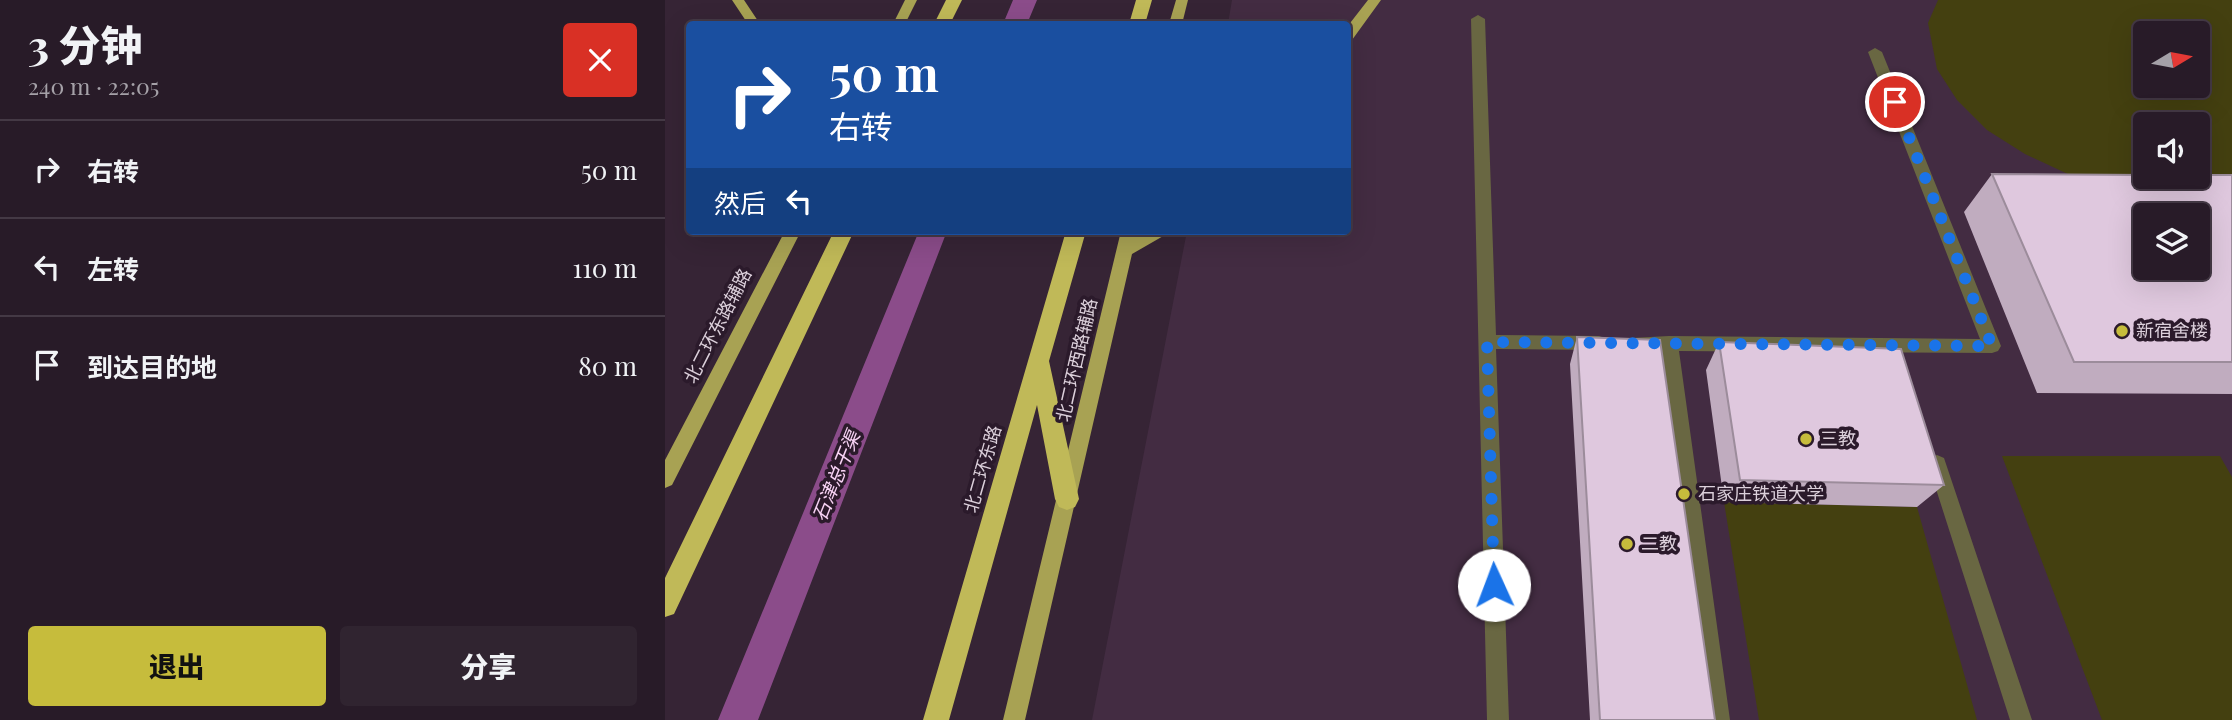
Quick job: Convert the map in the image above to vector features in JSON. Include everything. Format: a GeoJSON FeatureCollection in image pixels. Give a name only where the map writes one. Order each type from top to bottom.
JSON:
{"type":"FeatureCollection","features":[{"type":"Feature","properties":{"kind":"highway"},"geometry":{"type":"LineString","coordinates":[[944,21],[954,0]]}},
{"type":"Feature","properties":{"kind":"highway"},"geometry":{"type":"LineString","coordinates":[[1138,21],[1144,0]]}},
{"type":"Feature","properties":{"kind":"highway"},"geometry":{"type":"LineString","coordinates":[[665,605],[842,235]]}},
{"type":"Feature","properties":{"kind":"highway","name":"北二环东路"},"geometry":{"type":"LineString","coordinates":[[936,720],[1075,235]]}},
{"type":"Feature","properties":{"kind":"highway"},"geometry":{"type":"LineString","coordinates":[[1038,358],[1067,499]]}},
{"type":"Feature","properties":{"kind":"main road"},"geometry":{"type":"LineString","coordinates":[[738,0],[752,21]]}},
{"type":"Feature","properties":{"kind":"main road"},"geometry":{"type":"LineString","coordinates":[[900,21],[911,0]]}},
{"type":"Feature","properties":{"kind":"main road"},"geometry":{"type":"LineString","coordinates":[[1177,21],[1182,0]]}},
{"type":"Feature","properties":{"kind":"main road"},"geometry":{"type":"LineString","coordinates":[[1351,32],[1375,0]]}},
{"type":"Feature","properties":{"kind":"main road","name":"北二环东路辅路"},"geometry":{"type":"LineString","coordinates":[[665,479],[791,235]]}},
{"type":"Feature","properties":{"kind":"main road","name":"北二环西路辅路"},"geometry":{"type":"LineString","coordinates":[[1067,499],[1128,235]]}},
{"type":"Feature","properties":{"kind":"main road"},"geometry":{"type":"LineString","coordinates":[[1124,251],[1152,235]]}},
{"type":"Feature","properties":{"kind":"main road"},"geometry":{"type":"LineString","coordinates":[[1014,720],[1067,499]]}},
{"type":"Feature","properties":{"kind":"street"},"geometry":{"type":"LineString","coordinates":[[1478,19],[1498,720]]}},
{"type":"Feature","properties":{"kind":"street"},"geometry":{"type":"LineString","coordinates":[[1487,342],[1992,346],[1875,52]]}},
{"type":"Feature","properties":{"kind":"street"},"geometry":{"type":"LineString","coordinates":[[1669,343],[1719,720]]}},
{"type":"Feature","properties":{"kind":"street"},"geometry":{"type":"LineString","coordinates":[[1897,345],[1906,370]]}},
{"type":"Feature","properties":{"kind":"street"},"geometry":{"type":"LineString","coordinates":[[1931,448],[2021,720]]}},
{"type":"Feature","properties":{"kind":"shaded area","name":"石家庄铁道大学"},"geometry":{"type":"Polygon","coordinates":[[[1232,0],[2232,0],[2232,720],[1092,720],[1186,235],[1351,235],[1351,21],[1228,21],[1232,0]]]}},
{"type":"Feature","properties":{"kind":"shaded area"},"geometry":{"type":"Polygon","coordinates":[[[1938,0],[2232,0],[2232,187],[2210,185],[2210,112],[2133,112],[2133,180],[2070,175],[2025,154],[1987,130],[1957,100],[1937,69],[1928,23],[1938,0]]]}},
{"type":"Feature","properties":{"kind":"shaded area"},"geometry":{"type":"Polygon","coordinates":[[[2002,456],[2220,456],[2232,477],[2232,720],[2102,720],[2002,456]]]}},
{"type":"Feature","properties":{"kind":"shaded area"},"geometry":{"type":"Polygon","coordinates":[[[1724,502],[1917,507],[1977,720],[1759,720],[1724,502]]]}},
{"type":"Feature","properties":{"kind":"building"},"geometry":{"type":"Polygon","coordinates":[[[1992,174],[2133,175],[2133,189],[2210,189],[2210,175],[2232,175],[2232,362],[2074,362],[1992,174]]]}},
{"type":"Feature","properties":{"kind":"building","name":"二教"},"geometry":{"type":"Polygon","coordinates":[[[1577,337],[1660,340],[1715,720],[1600,720],[1577,337]]]}},
{"type":"Feature","properties":{"kind":"building","name":"三教"},"geometry":{"type":"Polygon","coordinates":[[[1719,342],[1901,349],[1944,485],[1740,480],[1719,342]]]}},
{"type":"Feature","properties":{"kind":"waterway","name":"石津总干渠"},"geometry":{"type":"LineString","coordinates":[[1016,21],[1025,0]]}},
{"type":"Feature","properties":{"kind":"waterway","name":"石津总干渠"},"geometry":{"type":"LineString","coordinates":[[738,720],[931,235]]}},
{"type":"Feature","properties":{"kind":"place","name":"新宿舍楼"},"geometry":{"type":"Point","coordinates":[2122,331]}},
{"type":"Feature","properties":{"kind":"place","name":"三教"},"geometry":{"type":"Point","coordinates":[1806,439]}},
{"type":"Feature","properties":{"kind":"place","name":"石家庄铁道大学"},"geometry":{"type":"Point","coordinates":[1684,494]}},
{"type":"Feature","properties":{"kind":"place","name":"二教"},"geometry":{"type":"Point","coordinates":[1627,544]}},
{"type":"Feature","properties":{"kind":"route"},"geometry":{"type":"LineString","coordinates":[[1494,585],[1487,342],[1992,346],[1895,102]]}}]}
